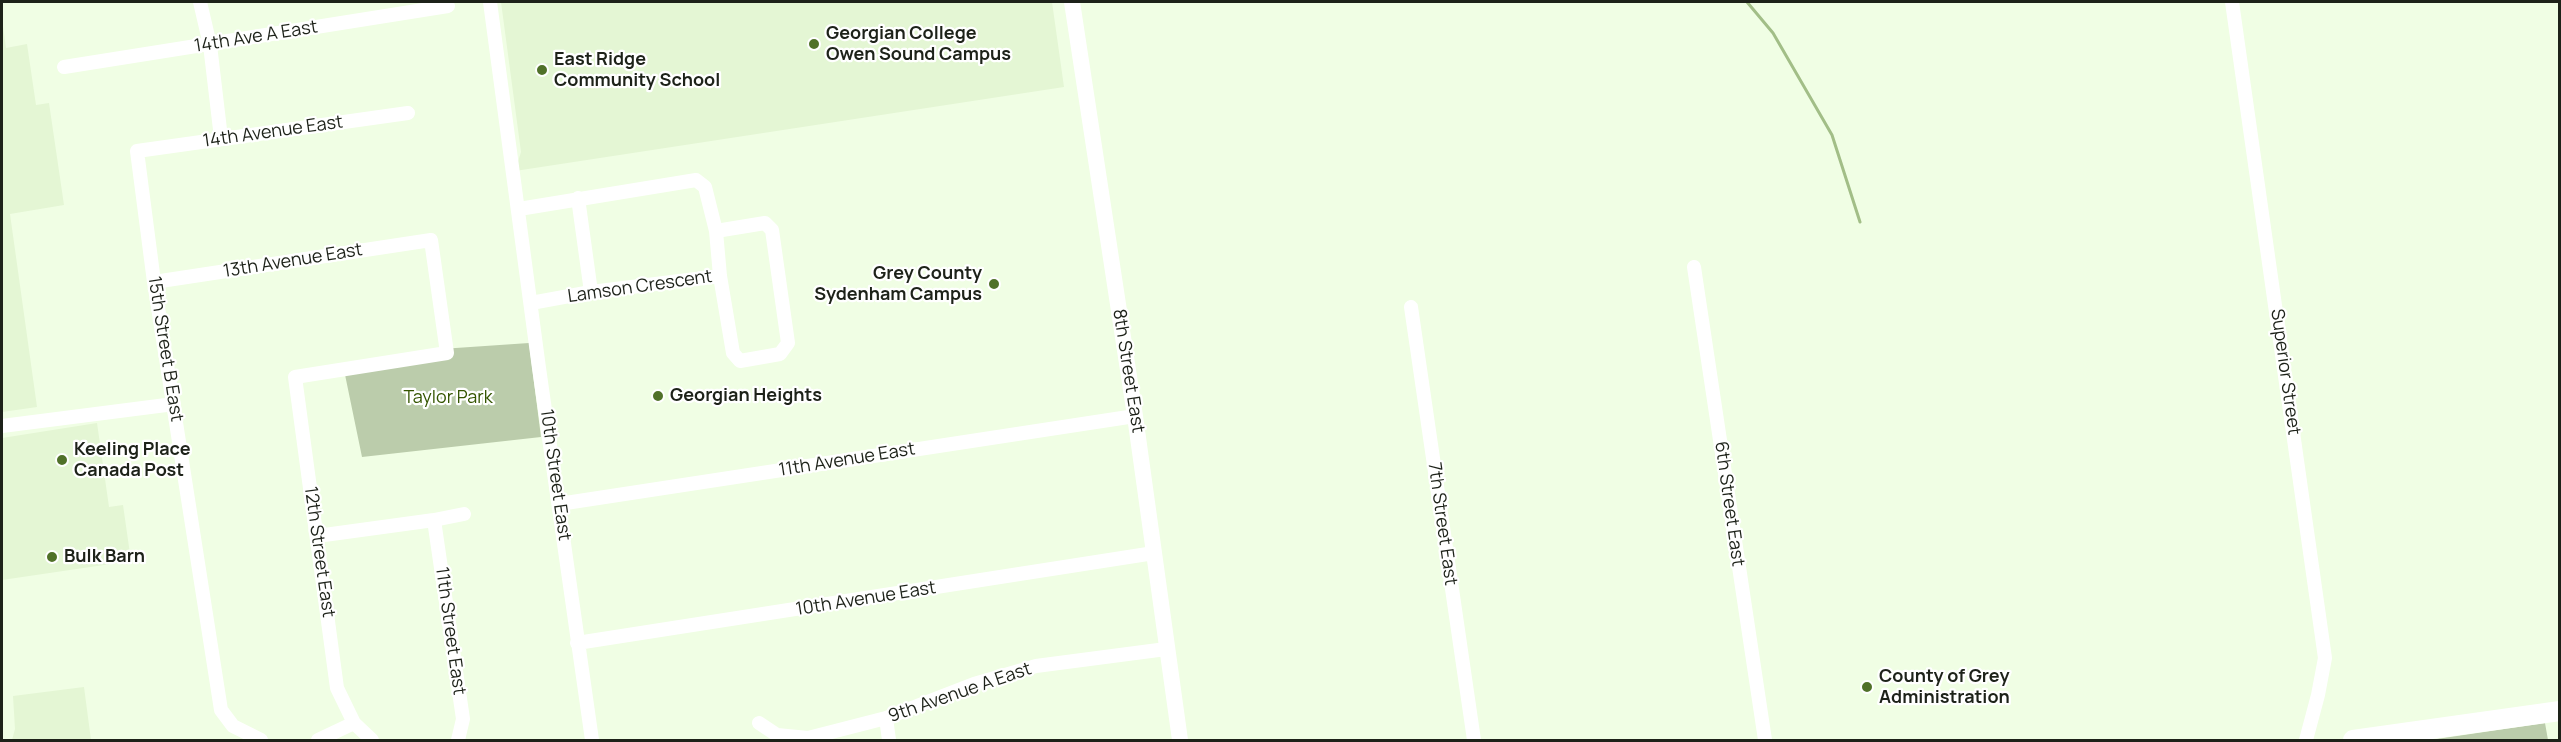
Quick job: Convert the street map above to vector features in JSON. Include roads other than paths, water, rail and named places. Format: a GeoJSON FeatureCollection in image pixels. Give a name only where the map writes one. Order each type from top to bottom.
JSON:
{"type":"FeatureCollection","features":[{"type":"Feature","properties":{"kind":"highway"},"geometry":{"type":"LineString","coordinates":[[2353,741],[2559,711]]}},
{"type":"Feature","properties":{"kind":"main road","name":"8th Street East"},"geometry":{"type":"LineString","coordinates":[[1072,2],[1135,416],[1180,741]]}},
{"type":"Feature","properties":{"kind":"street"},"geometry":{"type":"LineString","coordinates":[[200,2],[210,45],[221,138]]}},
{"type":"Feature","properties":{"kind":"street","name":"10th Street East"},"geometry":{"type":"LineString","coordinates":[[490,2],[592,741]]}},
{"type":"Feature","properties":{"kind":"street","name":"Superior Street"},"geometry":{"type":"LineString","coordinates":[[2232,2],[2325,658],[2306,741]]}},
{"type":"Feature","properties":{"kind":"street","name":"14th Ave A East"},"geometry":{"type":"LineString","coordinates":[[64,67],[210,45],[415,6],[448,6]]}},
{"type":"Feature","properties":{"kind":"street","name":"14th Avenue East"},"geometry":{"type":"LineString","coordinates":[[137,151],[408,113]]}},
{"type":"Feature","properties":{"kind":"street","name":"15th Street B East"},"geometry":{"type":"LineString","coordinates":[[137,151],[154,282],[221,711],[233,726],[261,741]]}},
{"type":"Feature","properties":{"kind":"street","name":"Lamson Crescent"},"geometry":{"type":"LineString","coordinates":[[519,208],[696,180],[705,187],[716,231],[720,276],[591,292],[531,303]]}},
{"type":"Feature","properties":{"kind":"street"},"geometry":{"type":"LineString","coordinates":[[578,198],[591,292]]}},
{"type":"Feature","properties":{"kind":"street"},"geometry":{"type":"LineString","coordinates":[[716,231],[765,223],[772,230],[788,344],[780,354],[740,361],[733,353],[720,276]]}},
{"type":"Feature","properties":{"kind":"street","name":"13th Avenue East"},"geometry":{"type":"LineString","coordinates":[[154,282],[431,240],[447,353],[296,377]]}},
{"type":"Feature","properties":{"kind":"street","name":"6th Street East"},"geometry":{"type":"LineString","coordinates":[[1694,267],[1765,741]]}},
{"type":"Feature","properties":{"kind":"street","name":"7th Street East"},"geometry":{"type":"LineString","coordinates":[[1411,307],[1474,741]]}},
{"type":"Feature","properties":{"kind":"street","name":"12th Street East"},"geometry":{"type":"LineString","coordinates":[[296,377],[337,688],[354,723]]}},
{"type":"Feature","properties":{"kind":"street"},"geometry":{"type":"LineString","coordinates":[[2,426],[174,404]]}},
{"type":"Feature","properties":{"kind":"street","name":"11th Avenue East"},"geometry":{"type":"LineString","coordinates":[[559,504],[1135,416]]}},
{"type":"Feature","properties":{"kind":"street"},"geometry":{"type":"LineString","coordinates":[[317,536],[464,514]]}},
{"type":"Feature","properties":{"kind":"street","name":"11th Street East"},"geometry":{"type":"LineString","coordinates":[[434,520],[463,719],[458,741]]}},
{"type":"Feature","properties":{"kind":"street","name":"10th Avenue East"},"geometry":{"type":"LineString","coordinates":[[578,644],[1154,553]]}},
{"type":"Feature","properties":{"kind":"street","name":"9th Avenue A East"},"geometry":{"type":"LineString","coordinates":[[759,723],[777,735],[808,738],[886,718],[974,684],[1036,666],[1166,648]]}},
{"type":"Feature","properties":{"kind":"street"},"geometry":{"type":"LineString","coordinates":[[886,718],[889,741]]}},
{"type":"Feature","properties":{"kind":"street"},"geometry":{"type":"LineString","coordinates":[[318,741],[354,723],[372,741]]}},
{"type":"Feature","properties":{"kind":"waterway"},"geometry":{"type":"LineString","coordinates":[[1747,2],[1773,33],[1832,135],[1860,222]]}},
{"type":"Feature","properties":{"kind":"place","name":"Georgian College Owen Sound Campus"},"geometry":{"type":"Point","coordinates":[814,44]}},
{"type":"Feature","properties":{"kind":"place","name":"East Ridge Community School"},"geometry":{"type":"Point","coordinates":[542,70]}},
{"type":"Feature","properties":{"kind":"place","name":"Grey County Sydenham Campus"},"geometry":{"type":"Point","coordinates":[994,284]}},
{"type":"Feature","properties":{"kind":"place","name":"Georgian Heights"},"geometry":{"type":"Point","coordinates":[658,396]}},
{"type":"Feature","properties":{"kind":"place","name":"Keeling Place Canada Post"},"geometry":{"type":"Point","coordinates":[62,460]}},
{"type":"Feature","properties":{"kind":"place","name":"Bulk Barn"},"geometry":{"type":"Point","coordinates":[52,557]}},
{"type":"Feature","properties":{"kind":"place","name":"County of Grey Administration"},"geometry":{"type":"Point","coordinates":[1867,687]}},
{"type":"Feature","properties":{"kind":"park label","name":"Taylor Park"},"geometry":{"type":"Point","coordinates":[448,398]}}]}
